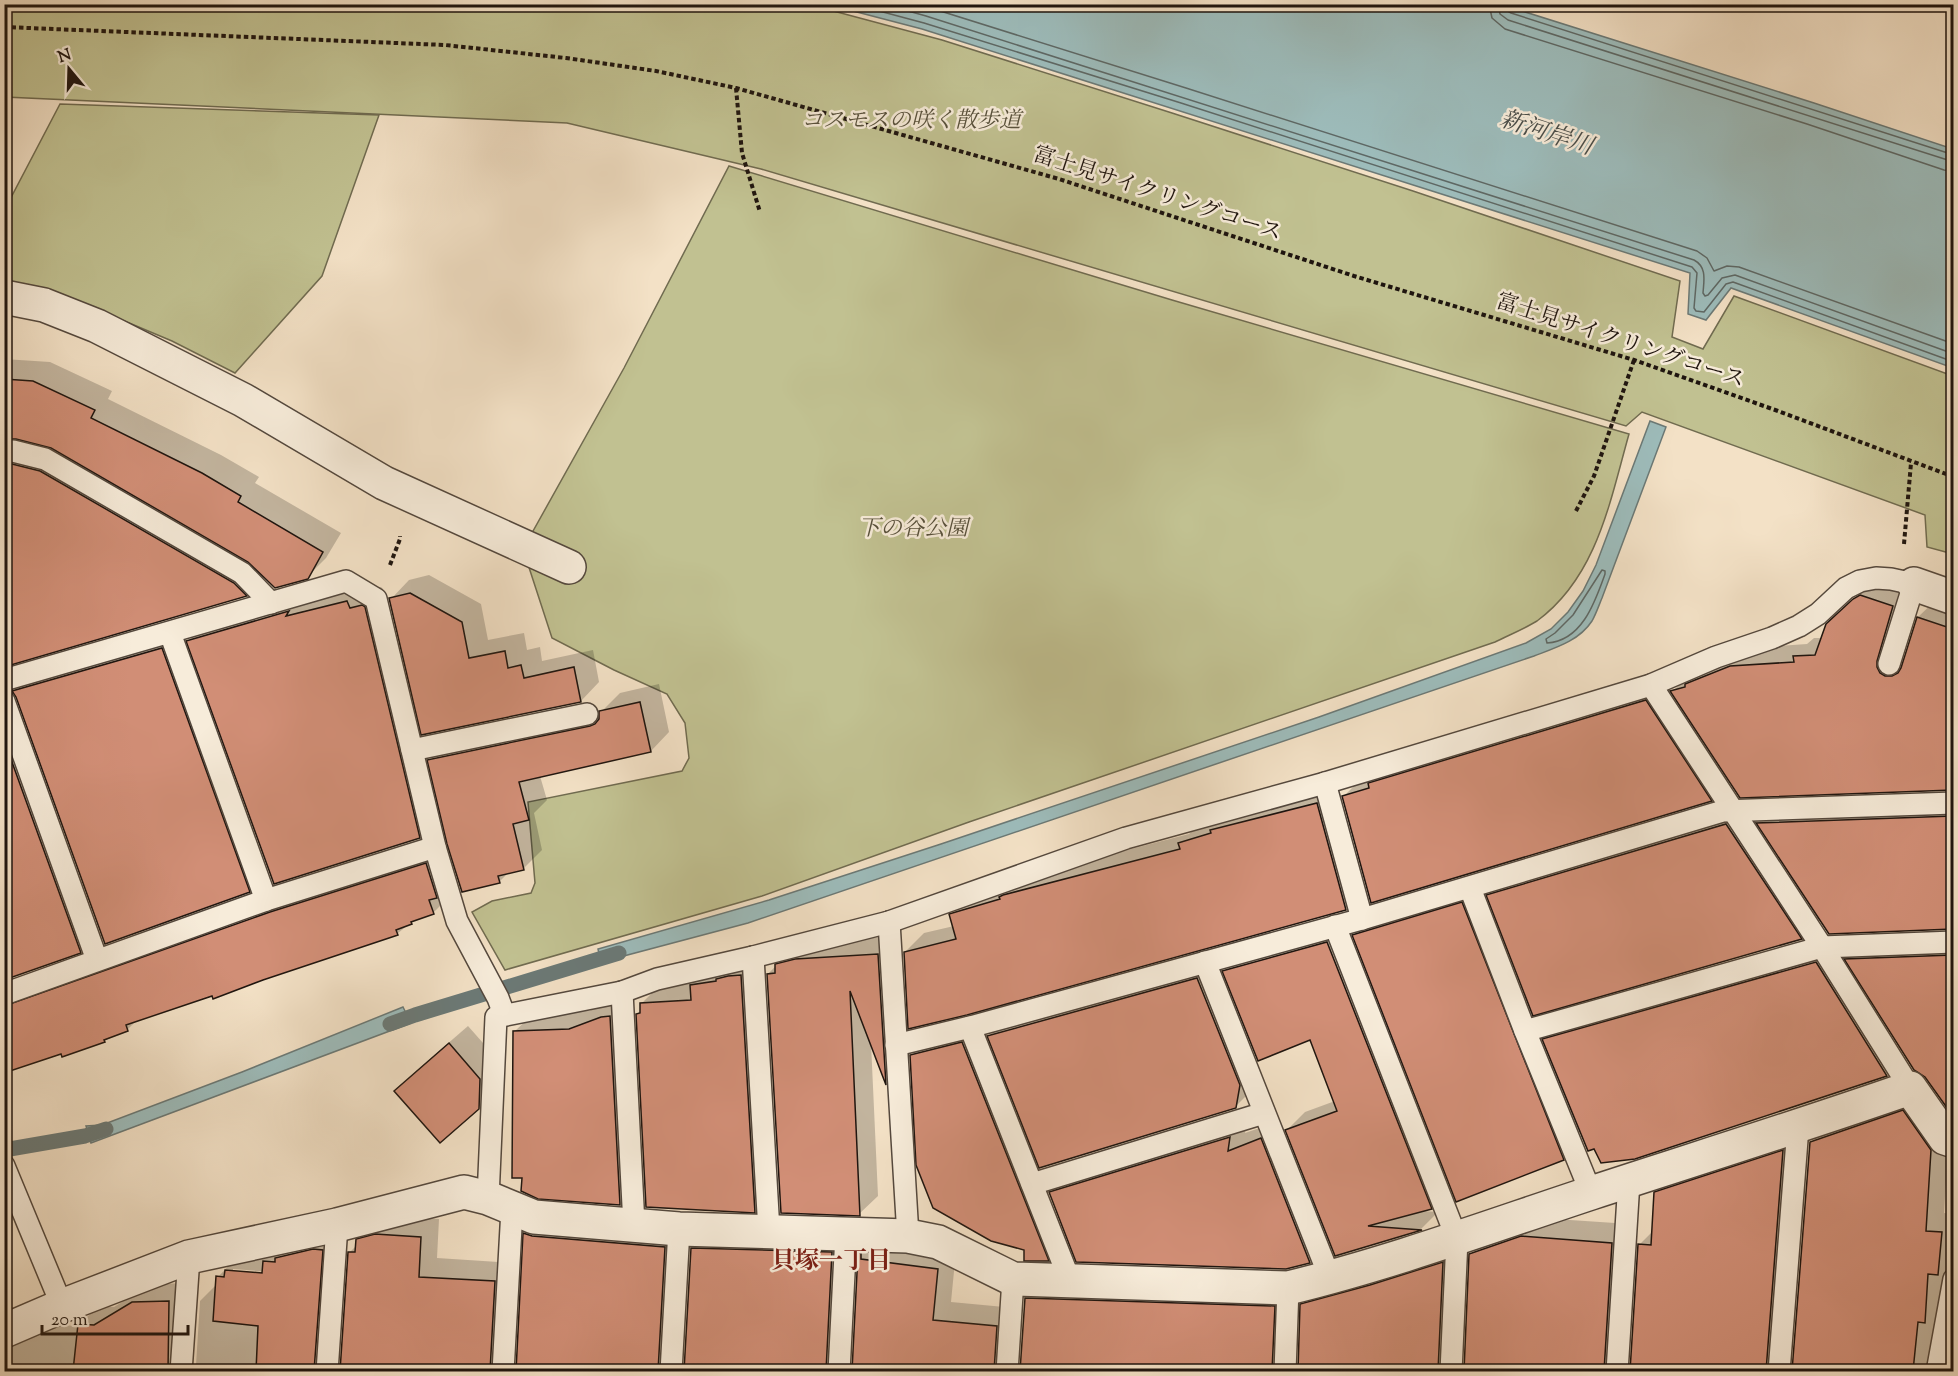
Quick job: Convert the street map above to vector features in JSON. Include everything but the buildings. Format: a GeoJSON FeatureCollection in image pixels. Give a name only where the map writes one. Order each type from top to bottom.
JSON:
{"type":"FeatureCollection","features":[{"type":"Feature","properties":{"kind":"street"},"geometry":{"type":"LineString","coordinates":[[4,297],[44,304],[97,326],[243,400],[384,483],[569,567]]}},
{"type":"Feature","properties":{"kind":"street"},"geometry":{"type":"LineString","coordinates":[[1909,583],[1953,598]]}},
{"type":"Feature","properties":{"kind":"street"},"geometry":{"type":"LineString","coordinates":[[4,1331],[189,1257],[337,1224],[464,1192],[534,1217],[679,1228],[908,1236],[938,1242],[1013,1279],[1288,1288],[1330,1278],[1457,1239],[1910,1089],[1945,1138],[1953,1141]]}},
{"type":"Feature","properties":{"kind":"lane"},"geometry":{"type":"LineString","coordinates":[[4,452],[13,451],[45,459],[242,573],[271,603]]}},
{"type":"Feature","properties":{"kind":"lane"},"geometry":{"type":"LineString","coordinates":[[501,1006],[622,992],[657,979],[889,922],[1126,838],[1325,783],[1651,685],[1716,657],[1772,639],[1799,626],[1818,614],[1846,588],[1860,581],[1876,578],[1909,583],[1888,664]]}},
{"type":"Feature","properties":{"kind":"lane"},"geometry":{"type":"LineString","coordinates":[[4,680],[346,581],[376,599],[435,847],[457,921],[501,1006]]}},
{"type":"Feature","properties":{"kind":"lane"},"geometry":{"type":"LineString","coordinates":[[170,633],[266,900]]}},
{"type":"Feature","properties":{"kind":"lane"},"geometry":{"type":"LineString","coordinates":[[1651,685],[1822,947],[1910,1089]]}},
{"type":"Feature","properties":{"kind":"lane"},"geometry":{"type":"LineString","coordinates":[[4,701],[97,960]]}},
{"type":"Feature","properties":{"kind":"lane"},"geometry":{"type":"LineString","coordinates":[[412,750],[587,714]]}},
{"type":"Feature","properties":{"kind":"lane"},"geometry":{"type":"LineString","coordinates":[[1325,783],[1362,919]]}},
{"type":"Feature","properties":{"kind":"lane"},"geometry":{"type":"LineString","coordinates":[[896,1045],[970,1027],[1362,919],[1723,811],[1953,803]]}},
{"type":"Feature","properties":{"kind":"lane"},"geometry":{"type":"LineString","coordinates":[[4,994],[266,900],[435,847]]}},
{"type":"Feature","properties":{"kind":"lane"},"geometry":{"type":"LineString","coordinates":[[1470,888],[1525,1031],[1592,1193]]}},
{"type":"Feature","properties":{"kind":"lane"},"geometry":{"type":"LineString","coordinates":[[889,922],[908,1236]]}},
{"type":"Feature","properties":{"kind":"lane"},"geometry":{"type":"LineString","coordinates":[[1335,926],[1457,1239],[1451,1371]]}},
{"type":"Feature","properties":{"kind":"lane"},"geometry":{"type":"LineString","coordinates":[[1525,1031],[1822,947],[1953,942]]}},
{"type":"Feature","properties":{"kind":"lane"},"geometry":{"type":"LineString","coordinates":[[753,957],[769,1231]]}},
{"type":"Feature","properties":{"kind":"lane"},"geometry":{"type":"LineString","coordinates":[[1205,962],[1330,1278]]}},
{"type":"Feature","properties":{"kind":"lane"},"geometry":{"type":"LineString","coordinates":[[622,992],[634,1225]]}},
{"type":"Feature","properties":{"kind":"lane"},"geometry":{"type":"LineString","coordinates":[[501,1006],[496,1017],[503,1371]]}},
{"type":"Feature","properties":{"kind":"lane"},"geometry":{"type":"LineString","coordinates":[[970,1027],[1070,1281]]}},
{"type":"Feature","properties":{"kind":"lane"},"geometry":{"type":"LineString","coordinates":[[1032,1184],[1264,1113]]}},
{"type":"Feature","properties":{"kind":"lane"},"geometry":{"type":"LineString","coordinates":[[1779,1371],[1798,1127]]}},
{"type":"Feature","properties":{"kind":"lane"},"geometry":{"type":"LineString","coordinates":[[4,1166],[62,1306]]}},
{"type":"Feature","properties":{"kind":"lane"},"geometry":{"type":"LineString","coordinates":[[1617,1371],[1629,1181]]}},
{"type":"Feature","properties":{"kind":"lane"},"geometry":{"type":"LineString","coordinates":[[327,1371],[337,1224]]}},
{"type":"Feature","properties":{"kind":"lane"},"geometry":{"type":"LineString","coordinates":[[671,1371],[679,1228]]}},
{"type":"Feature","properties":{"kind":"lane"},"geometry":{"type":"LineString","coordinates":[[839,1371],[846,1234]]}},
{"type":"Feature","properties":{"kind":"lane"},"geometry":{"type":"LineString","coordinates":[[181,1371],[189,1257]]}},
{"type":"Feature","properties":{"kind":"lane"},"geometry":{"type":"LineString","coordinates":[[1007,1371],[1013,1279]]}},
{"type":"Feature","properties":{"kind":"lane"},"geometry":{"type":"LineString","coordinates":[[1937,1371],[1953,1279]]}},
{"type":"Feature","properties":{"kind":"lane"},"geometry":{"type":"LineString","coordinates":[[1285,1371],[1288,1288]]}},
{"type":"Feature","properties":{"kind":"path","name":"富士見サイクリングコース"},"geometry":{"type":"LineString","coordinates":[[4,27],[445,45],[566,58],[645,70],[736,88],[1059,179],[1354,276],[1634,360],[1953,477]]}},
{"type":"Feature","properties":{"kind":"path"},"geometry":{"type":"LineString","coordinates":[[736,88],[742,153],[760,212]]}},
{"type":"Feature","properties":{"kind":"path"},"geometry":{"type":"LineString","coordinates":[[1576,511],[1594,476],[1634,360]]}},
{"type":"Feature","properties":{"kind":"path"},"geometry":{"type":"LineString","coordinates":[[1909,583],[1904,537],[1911,463]]}},
{"type":"Feature","properties":{"kind":"path"},"geometry":{"type":"LineString","coordinates":[[376,599],[400,539],[384,483]]}},
{"type":"Feature","properties":{"kind":"green space","name":"コスモスの咲く散歩道"},"geometry":{"type":"Polygon","coordinates":[[[5,4],[811,5],[942,40],[1413,191],[1680,281],[1672,337],[1703,349],[1734,296],[1953,376],[1953,554],[1927,547],[1925,515],[1642,412],[1626,426],[761,169],[567,123],[5,97],[5,4]]]}},
{"type":"Feature","properties":{"kind":"green space"},"geometry":{"type":"Polygon","coordinates":[[[60,104],[379,115],[322,276],[235,373],[172,341],[60,294],[5,284],[4,211],[60,104]]]}},
{"type":"Feature","properties":{"kind":"green space","name":"下の谷公園"},"geometry":{"type":"Polygon","coordinates":[[[729,166],[1172,300],[1629,434],[1598,536],[1574,583],[1557,603],[1537,621],[1495,642],[969,822],[762,896],[505,970],[472,912],[492,901],[531,893],[535,883],[528,802],[682,771],[689,758],[685,723],[667,694],[552,638],[523,549],[624,368],[729,166]]]}},
{"type":"Feature","properties":{"kind":"water","name":"新河岸川"},"geometry":{"type":"Polygon","coordinates":[[[830,5],[1503,5],[1814,103],[1953,149],[1953,368],[1731,288],[1706,320],[1688,314],[1690,273],[922,29],[830,5]]]}},
{"type":"Feature","properties":{"kind":"water"},"geometry":{"type":"Polygon","coordinates":[[[1650,421],[1666,427],[1602,598],[1587,628],[1566,643],[1534,656],[748,923],[601,962],[598,949],[769,900],[941,844],[1319,717],[1526,643],[1551,629],[1568,612],[1583,591],[1596,565],[1650,421]]]}},
{"type":"Feature","properties":{"kind":"water"},"geometry":{"type":"Polygon","coordinates":[[[403,1007],[411,1023],[91,1143],[86,1126],[102,1125],[403,1007]]]}},
{"type":"Feature","properties":{"kind":"waterway"},"geometry":{"type":"LineString","coordinates":[[390,1024],[619,953]]}},
{"type":"Feature","properties":{"kind":"waterway"},"geometry":{"type":"LineString","coordinates":[[4,1150],[85,1136],[106,1129]]}},
{"type":"Feature","properties":{"kind":"district","name":"貝塚一丁目"},"geometry":{"type":"Point","coordinates":[831,1262]}}]}
